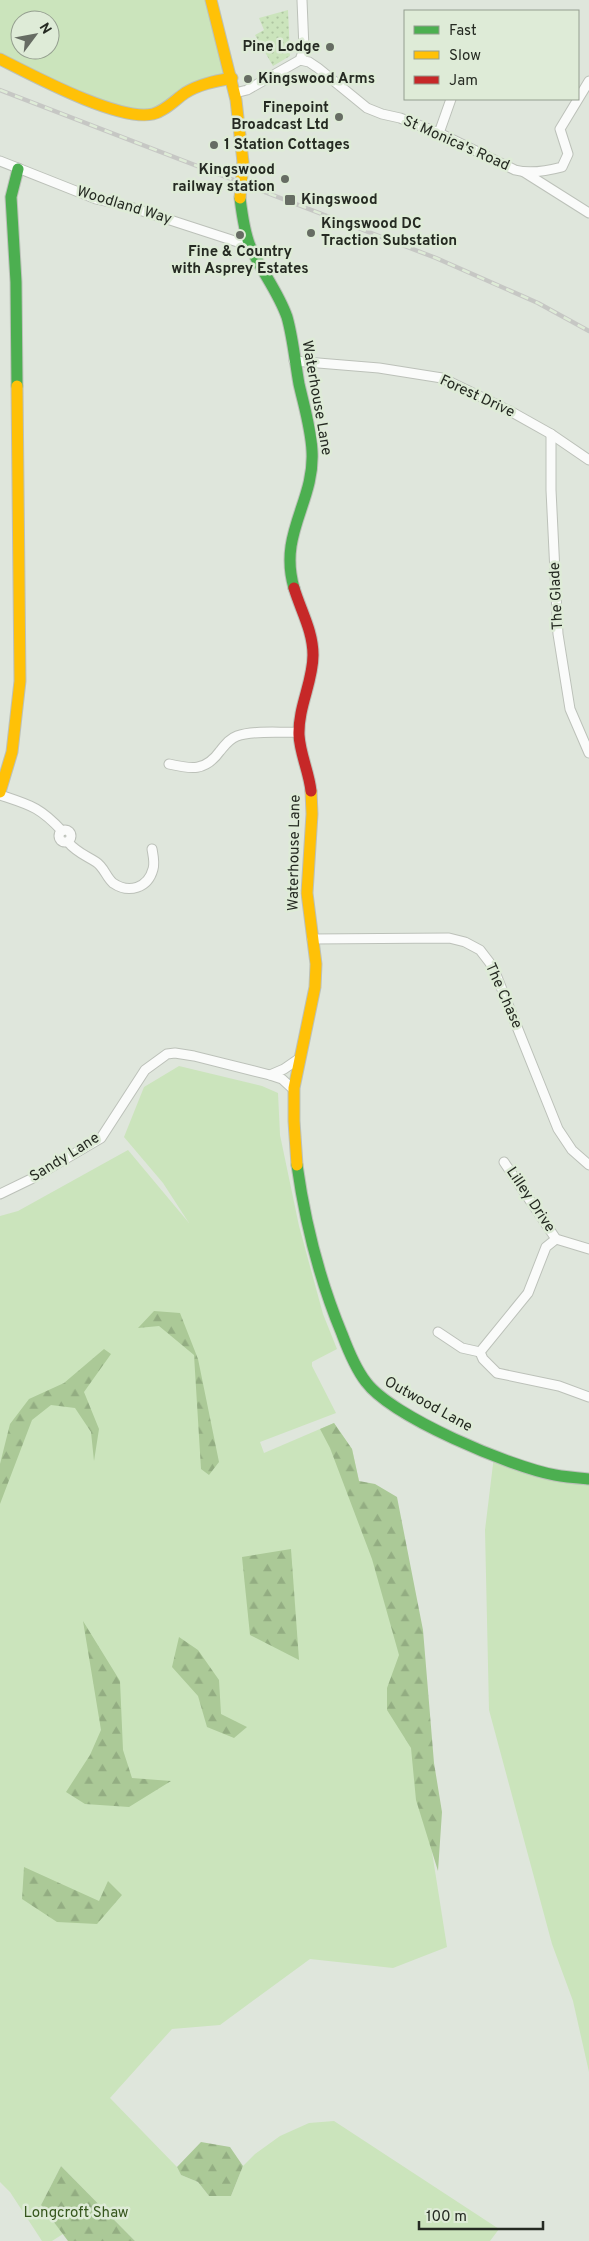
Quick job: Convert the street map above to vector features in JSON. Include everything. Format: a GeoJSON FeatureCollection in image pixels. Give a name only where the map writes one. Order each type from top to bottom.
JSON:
{"type":"FeatureCollection","features":[{"type":"Feature","properties":{"kind":"main road","name":"Waterhouse Lane"},"geometry":{"type":"LineString","coordinates":[[211,0],[232,78],[241,126],[243,162],[240,198],[242,218],[250,246],[277,293],[287,318],[312,451],[313,470],[307,493],[294,526],[289,552],[289,569],[293,588],[313,648],[312,664],[298,732],[313,799],[308,862],[308,908],[316,970],[314,1001],[297,1060],[294,1090],[295,1143],[299,1174],[322,1278]]}},
{"type":"Feature","properties":{"kind":"main road"},"geometry":{"type":"LineString","coordinates":[[0,59],[120,111],[140,115],[158,112],[200,85],[232,78]]}},
{"type":"Feature","properties":{"kind":"main road"},"geometry":{"type":"LineString","coordinates":[[0,792],[12,752],[20,682],[16,282],[11,197],[6,167]]}},
{"type":"Feature","properties":{"kind":"main road","name":"Outwood Lane"},"geometry":{"type":"LineString","coordinates":[[322,1278],[330,1310],[364,1380],[376,1395],[439,1431],[494,1456],[554,1475],[589,1479]]}},
{"type":"Feature","properties":{"kind":"street"},"geometry":{"type":"LineString","coordinates":[[235,93],[248,90],[300,60],[304,49],[302,0]]}},
{"type":"Feature","properties":{"kind":"street","name":"St Monica's Road"},"geometry":{"type":"LineString","coordinates":[[300,60],[309,62],[318,68],[367,108],[439,133],[514,170],[524,172],[562,167],[568,154],[560,129],[578,100]]}},
{"type":"Feature","properties":{"kind":"street","name":"St Monica's Road"},"geometry":{"type":"LineString","coordinates":[[579,98],[589,81]]}},
{"type":"Feature","properties":{"kind":"street"},"geometry":{"type":"LineString","coordinates":[[439,133],[452,100]]}},
{"type":"Feature","properties":{"kind":"street","name":"Woodland Way"},"geometry":{"type":"LineString","coordinates":[[6,167],[96,199],[127,206],[250,246]]}},
{"type":"Feature","properties":{"kind":"street"},"geometry":{"type":"LineString","coordinates":[[524,172],[589,213]]}},
{"type":"Feature","properties":{"kind":"street","name":"Forest Drive"},"geometry":{"type":"LineString","coordinates":[[294,361],[379,368],[442,378],[510,411],[551,434],[589,460]]}},
{"type":"Feature","properties":{"kind":"street","name":"The Glade"},"geometry":{"type":"LineString","coordinates":[[551,434],[551,490],[558,634],[570,709],[589,753]]}},
{"type":"Feature","properties":{"kind":"street"},"geometry":{"type":"LineString","coordinates":[[169,764],[199,768],[214,760],[228,741],[240,735],[298,732]]}},
{"type":"Feature","properties":{"kind":"street"},"geometry":{"type":"LineString","coordinates":[[0,795],[33,805],[46,814],[62,831],[59,835],[60,840],[68,842],[78,852],[100,866],[114,883],[129,888],[142,886],[153,868],[152,850]]}},
{"type":"Feature","properties":{"kind":"street","name":"The Chase"},"geometry":{"type":"LineString","coordinates":[[312,939],[449,938],[465,942],[480,950],[497,977],[558,1129],[572,1150],[589,1165]]}},
{"type":"Feature","properties":{"kind":"street","name":"Sandy Lane"},"geometry":{"type":"LineString","coordinates":[[0,1194],[31,1179],[101,1138],[120,1113],[145,1070],[167,1054],[175,1053],[194,1056],[270,1075],[282,1079],[294,1090]]}},
{"type":"Feature","properties":{"kind":"street"},"geometry":{"type":"LineString","coordinates":[[270,1075],[284,1069],[297,1060]]}},
{"type":"Feature","properties":{"kind":"street","name":"Lilley Drive"},"geometry":{"type":"LineString","coordinates":[[504,1162],[556,1239],[589,1249]]}},
{"type":"Feature","properties":{"kind":"street","name":"Lilley Drive"},"geometry":{"type":"LineString","coordinates":[[480,1352],[528,1293],[546,1247],[556,1239]]}},
{"type":"Feature","properties":{"kind":"street"},"geometry":{"type":"LineString","coordinates":[[438,1332],[462,1348],[480,1352],[483,1359],[497,1373],[559,1386],[589,1397]]}},
{"type":"Feature","properties":{"kind":"green space"},"geometry":{"type":"Polygon","coordinates":[[[0,0],[211,0],[232,78],[140,115],[0,59],[0,0]]]}},
{"type":"Feature","properties":{"kind":"green space"},"geometry":{"type":"Polygon","coordinates":[[[288,10],[290,56],[273,66],[255,35],[264,30],[259,18],[288,10]]]}},
{"type":"Feature","properties":{"kind":"green space"},"geometry":{"type":"Polygon","coordinates":[[[179,1066],[262,1086],[278,1093],[280,1135],[299,1226],[323,1314],[337,1349],[312,1362],[312,1366],[336,1413],[260,1442],[264,1453],[334,1423],[352,1449],[359,1481],[392,1598],[447,1947],[393,1968],[310,1959],[220,2025],[172,2029],[110,2098],[177,2167],[181,2175],[198,2182],[209,2196],[231,2196],[243,2166],[255,2154],[280,2136],[309,2123],[334,2121],[499,2229],[490,2241],[135,2241],[61,2166],[41,2205],[63,2234],[52,2241],[42,2241],[10,2192],[0,2182],[0,1216],[18,1211],[128,1150],[189,1223],[163,1183],[124,1137],[144,1087],[179,1066]]]}},
{"type":"Feature","properties":{"kind":"green space"},"geometry":{"type":"Polygon","coordinates":[[[154,1311],[180,1313],[198,1359],[219,1462],[209,1475],[201,1469],[194,1355],[159,1326],[138,1328],[154,1311]]]}},
{"type":"Feature","properties":{"kind":"green space"},"geometry":{"type":"Polygon","coordinates":[[[104,1349],[111,1354],[84,1392],[99,1429],[94,1461],[91,1432],[75,1408],[51,1405],[32,1420],[0,1504],[0,1464],[10,1424],[29,1399],[64,1383],[104,1349]]]}},
{"type":"Feature","properties":{"kind":"green space"},"geometry":{"type":"Polygon","coordinates":[[[334,1423],[352,1449],[359,1481],[375,1484],[397,1497],[423,1630],[434,1763],[442,1812],[438,1871],[416,1800],[411,1748],[387,1710],[387,1688],[399,1655],[372,1559],[330,1448],[320,1429],[334,1423]]]}},
{"type":"Feature","properties":{"kind":"green space"},"geometry":{"type":"Polygon","coordinates":[[[494,1456],[589,1479],[589,2072],[573,2001],[552,1944],[489,1710],[485,1530],[494,1456]]]}},
{"type":"Feature","properties":{"kind":"green space"},"geometry":{"type":"Polygon","coordinates":[[[291,1549],[299,1660],[250,1635],[242,1557],[291,1549]]]}},
{"type":"Feature","properties":{"kind":"green space"},"geometry":{"type":"Polygon","coordinates":[[[83,1621],[120,1681],[123,1750],[132,1778],[171,1781],[129,1807],[85,1804],[66,1792],[90,1755],[101,1730],[83,1621]]]}},
{"type":"Feature","properties":{"kind":"green space"},"geometry":{"type":"Polygon","coordinates":[[[179,1637],[198,1650],[219,1680],[221,1714],[247,1727],[234,1738],[207,1727],[198,1696],[172,1667],[179,1637]]]}},
{"type":"Feature","properties":{"kind":"green space"},"geometry":{"type":"Polygon","coordinates":[[[24,1867],[99,1901],[108,1881],[122,1895],[97,1924],[57,1922],[22,1899],[24,1867]]]}},
{"type":"Feature","properties":{"kind":"green space"},"geometry":{"type":"Polygon","coordinates":[[[201,2142],[230,2147],[243,2166],[231,2196],[209,2196],[198,2182],[181,2175],[177,2167],[201,2142]]]}},
{"type":"Feature","properties":{"kind":"green space","name":"Longcroft Shaw"},"geometry":{"type":"Polygon","coordinates":[[[61,2166],[135,2241],[68,2241],[41,2205],[61,2166]]]}},
{"type":"Feature","properties":{"kind":"railway"},"geometry":{"type":"LineString","coordinates":[[0,90],[436,258],[538,303],[589,331]]}},
{"type":"Feature","properties":{"kind":"traffic: fast"},"geometry":{"type":"LineString","coordinates":[[17,386],[16,282],[11,197],[18,169]]}},
{"type":"Feature","properties":{"kind":"traffic: fast"},"geometry":{"type":"LineString","coordinates":[[240,198],[250,246],[279,298],[287,317],[310,434],[312,451],[311,469],[290,551],[290,568],[294,588]]}},
{"type":"Feature","properties":{"kind":"traffic: fast"},"geometry":{"type":"LineString","coordinates":[[297,1165],[304,1208],[320,1272],[349,1353],[366,1382],[380,1396],[400,1410],[454,1439],[535,1470],[559,1476],[589,1479]]}},
{"type":"Feature","properties":{"kind":"traffic: slow"},"geometry":{"type":"LineString","coordinates":[[211,0],[236,100],[243,162]]}},
{"type":"Feature","properties":{"kind":"traffic: slow"},"geometry":{"type":"LineString","coordinates":[[0,59],[76,96],[119,111],[138,115],[157,113],[196,87],[232,78]]}},
{"type":"Feature","properties":{"kind":"traffic: slow"},"geometry":{"type":"LineString","coordinates":[[240,198],[243,162]]}},
{"type":"Feature","properties":{"kind":"traffic: slow"},"geometry":{"type":"LineString","coordinates":[[0,792],[12,752],[20,681],[17,386]]}},
{"type":"Feature","properties":{"kind":"traffic: slow"},"geometry":{"type":"LineString","coordinates":[[297,1165],[294,1088],[315,987],[316,964],[307,893],[312,814],[311,791]]}},
{"type":"Feature","properties":{"kind":"traffic: jam"},"geometry":{"type":"LineString","coordinates":[[294,588],[309,629],[313,655],[311,675],[299,725],[301,749],[311,791]]}},
{"type":"Feature","properties":{"kind":"place","name":"Pine Lodge"},"geometry":{"type":"Point","coordinates":[330,47]}},
{"type":"Feature","properties":{"kind":"place","name":"Kingswood Arms"},"geometry":{"type":"Point","coordinates":[248,79]}},
{"type":"Feature","properties":{"kind":"place","name":"Finepoint Broadcast Ltd"},"geometry":{"type":"Point","coordinates":[339,117]}},
{"type":"Feature","properties":{"kind":"place","name":"1 Station Cottages"},"geometry":{"type":"Point","coordinates":[214,145]}},
{"type":"Feature","properties":{"kind":"place","name":"Kingswood railway station"},"geometry":{"type":"Point","coordinates":[285,179]}},
{"type":"Feature","properties":{"kind":"place","name":"Kingswood"},"geometry":{"type":"Point","coordinates":[290,200]}},
{"type":"Feature","properties":{"kind":"place","name":"Kingswood DC Traction Substation"},"geometry":{"type":"Point","coordinates":[311,233]}},
{"type":"Feature","properties":{"kind":"place","name":"Fine & Country with Asprey Estates"},"geometry":{"type":"Point","coordinates":[240,235]}}]}
